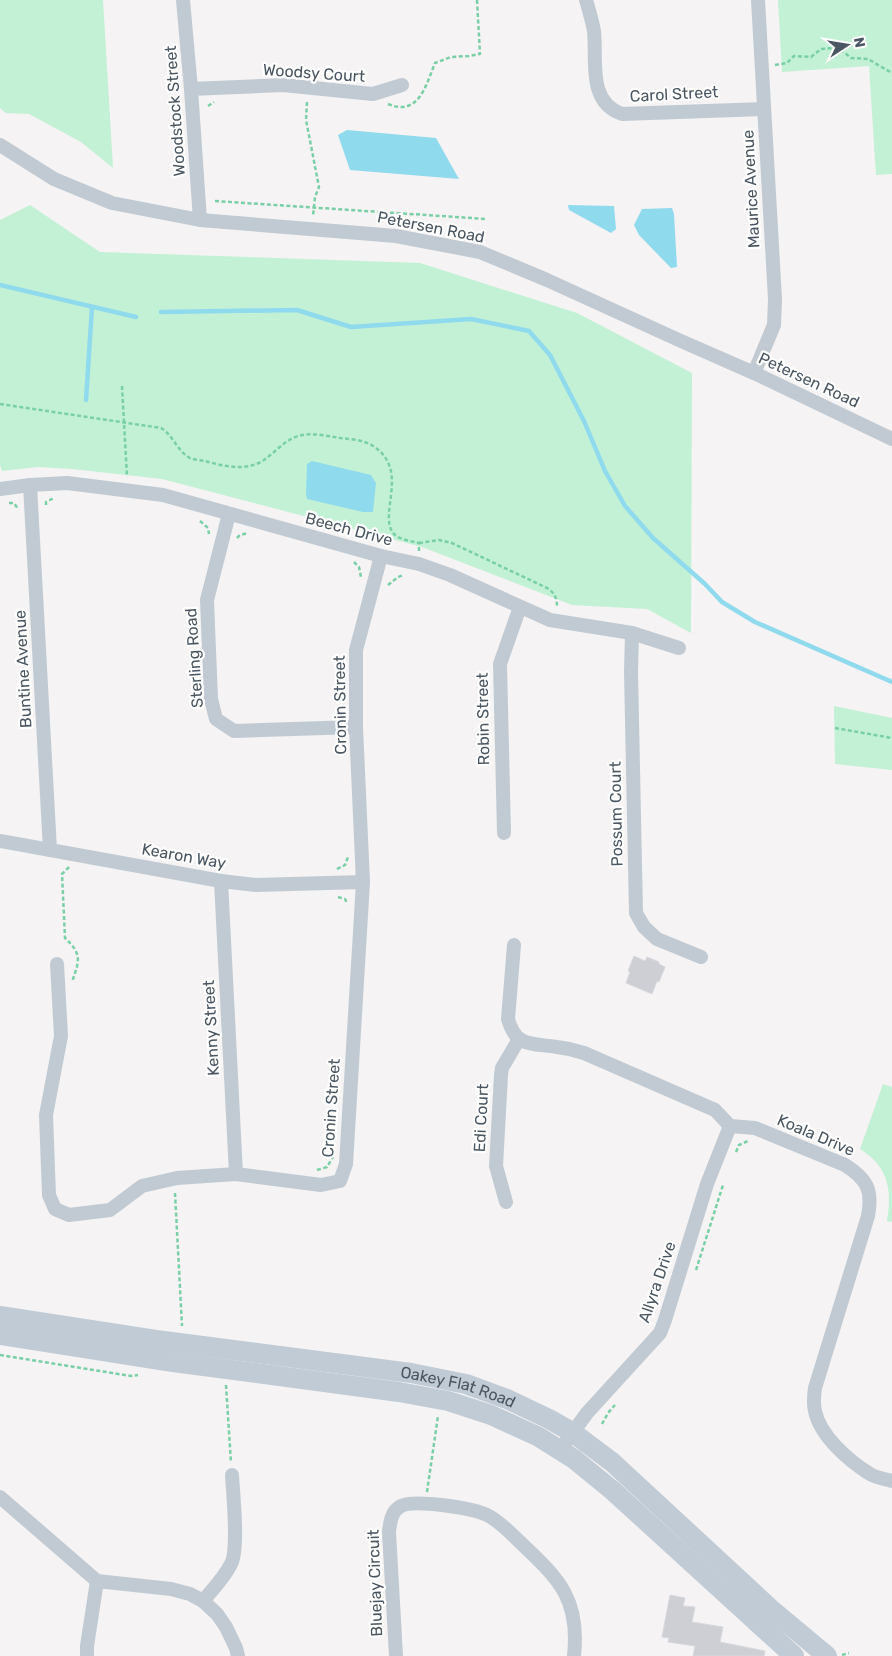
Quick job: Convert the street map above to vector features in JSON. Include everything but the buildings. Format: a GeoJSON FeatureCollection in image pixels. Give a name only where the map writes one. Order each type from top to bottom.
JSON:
{"type":"FeatureCollection","features":[{"type":"Feature","properties":{"kind":"main road","name":"Oakey Flat Road"},"geometry":{"type":"LineString","coordinates":[[0,1316],[156,1340],[411,1373],[466,1384],[507,1399],[572,1432],[612,1462],[773,1611],[827,1656]]}},
{"type":"Feature","properties":{"kind":"main road","name":"Oakey Flat Road"},"geometry":{"type":"LineString","coordinates":[[0,1335],[165,1361],[399,1392],[467,1406],[491,1415],[538,1437],[589,1470],[794,1656]]}},
{"type":"Feature","properties":{"kind":"street","name":"Woodstock Street"},"geometry":{"type":"LineString","coordinates":[[183,0],[192,89],[200,220]]}},
{"type":"Feature","properties":{"kind":"street","name":"Carol Street"},"geometry":{"type":"LineString","coordinates":[[586,0],[594,30],[597,87],[601,98],[613,111],[622,114],[764,108]]}},
{"type":"Feature","properties":{"kind":"street","name":"Maurice Avenue"},"geometry":{"type":"LineString","coordinates":[[754,373],[774,325],[775,299],[758,0]]}},
{"type":"Feature","properties":{"kind":"street","name":"Woodsy Court"},"geometry":{"type":"LineString","coordinates":[[192,89],[283,85],[373,94],[402,85]]}},
{"type":"Feature","properties":{"kind":"street","name":"Petersen Road"},"geometry":{"type":"LineString","coordinates":[[0,145],[54,179],[112,202],[200,220],[396,236],[480,252],[754,373],[892,439]]}},
{"type":"Feature","properties":{"kind":"street","name":"Beech Drive"},"geometry":{"type":"LineString","coordinates":[[2,495],[30,485],[67,483],[163,495],[381,556],[419,564],[450,575],[550,620],[632,633],[679,648]]}},
{"type":"Feature","properties":{"kind":"street","name":"Buntine Avenue"},"geometry":{"type":"LineString","coordinates":[[30,485],[50,850]]}},
{"type":"Feature","properties":{"kind":"street","name":"Sterling Road"},"geometry":{"type":"LineString","coordinates":[[229,514],[207,600],[211,699],[216,719],[234,731],[356,727]]}},
{"type":"Feature","properties":{"kind":"street","name":"Cronin Street"},"geometry":{"type":"LineString","coordinates":[[57,964],[61,1036],[46,1114],[49,1195],[55,1209],[69,1215],[110,1210],[142,1186],[177,1178],[236,1174],[322,1185],[340,1181],[346,1164],[364,882],[356,727],[356,650],[381,556]]}},
{"type":"Feature","properties":{"kind":"street","name":"Robin Street"},"geometry":{"type":"LineString","coordinates":[[504,833],[500,664],[520,607]]}},
{"type":"Feature","properties":{"kind":"street","name":"Possum Court"},"geometry":{"type":"LineString","coordinates":[[632,633],[631,672],[636,913],[644,927],[657,939],[701,957]]}},
{"type":"Feature","properties":{"kind":"street","name":"Kearon Way"},"geometry":{"type":"LineString","coordinates":[[0,841],[221,881],[256,885],[364,882]]}},
{"type":"Feature","properties":{"kind":"street","name":"Kenny Street"},"geometry":{"type":"LineString","coordinates":[[221,881],[236,1174]]}},
{"type":"Feature","properties":{"kind":"street"},"geometry":{"type":"LineString","coordinates":[[514,945],[508,1019],[511,1030],[519,1039],[527,1044],[568,1048],[584,1053],[715,1110],[730,1126]]}},
{"type":"Feature","properties":{"kind":"street","name":"Edi Court"},"geometry":{"type":"LineString","coordinates":[[506,1202],[498,1180],[496,1166],[501,1076],[502,1068],[519,1039]]}},
{"type":"Feature","properties":{"kind":"street","name":"Allyra Drive"},"geometry":{"type":"LineString","coordinates":[[560,1450],[587,1413],[660,1333],[707,1184],[730,1126]]}},
{"type":"Feature","properties":{"kind":"street","name":"Koala Drive"},"geometry":{"type":"LineString","coordinates":[[730,1126],[755,1128],[830,1158],[858,1173],[866,1184],[870,1206],[868,1216],[815,1388],[814,1410],[825,1433],[837,1447],[870,1474],[892,1481]]}},
{"type":"Feature","properties":{"kind":"street"},"geometry":{"type":"LineString","coordinates":[[203,1601],[225,1574],[232,1562],[235,1546],[232,1475]]}},
{"type":"Feature","properties":{"kind":"street"},"geometry":{"type":"LineString","coordinates":[[0,1497],[97,1581],[171,1589],[190,1594],[203,1601],[217,1614],[226,1627],[238,1656]]}},
{"type":"Feature","properties":{"kind":"street","name":"Bluejay Circuit"},"geometry":{"type":"LineString","coordinates":[[396,1656],[390,1521],[394,1512],[400,1506],[414,1503],[476,1511],[487,1515],[543,1564],[561,1585],[569,1602],[574,1629],[574,1656]]}},
{"type":"Feature","properties":{"kind":"street"},"geometry":{"type":"LineString","coordinates":[[88,1656],[87,1646],[97,1581]]}},
{"type":"Feature","properties":{"kind":"path"},"geometry":{"type":"LineString","coordinates":[[387,104],[402,107],[413,104],[422,95],[435,63],[451,56],[480,54],[477,0]]}},
{"type":"Feature","properties":{"kind":"path"},"geometry":{"type":"LineString","coordinates":[[761,67],[787,63],[794,56],[811,57],[821,49],[834,48],[844,52],[851,58],[868,59],[892,73]]}},
{"type":"Feature","properties":{"kind":"path"},"geometry":{"type":"LineString","coordinates":[[310,88],[306,120],[319,187],[313,207],[312,228]]}},
{"type":"Feature","properties":{"kind":"path"},"geometry":{"type":"LineString","coordinates":[[215,201],[486,219]]}},
{"type":"Feature","properties":{"kind":"path"},"geometry":{"type":"LineString","coordinates":[[122,386],[127,462],[126,491]]}},
{"type":"Feature","properties":{"kind":"path"},"geometry":{"type":"LineString","coordinates":[[0,404],[161,428],[165,430],[180,450],[190,458],[222,466],[249,466],[263,461],[283,444],[301,435],[317,435],[364,442],[374,447],[384,457],[390,467],[393,480],[389,526],[395,535],[418,543],[440,540],[452,544],[547,588],[554,592],[556,599],[558,607],[556,621]]}},
{"type":"Feature","properties":{"kind":"path"},"geometry":{"type":"LineString","coordinates":[[2,495],[14,503],[21,514],[44,512],[46,502],[58,495]]}},
{"type":"Feature","properties":{"kind":"path"},"geometry":{"type":"LineString","coordinates":[[418,543],[419,564]]}},
{"type":"Feature","properties":{"kind":"path"},"geometry":{"type":"LineString","coordinates":[[374,584],[387,588],[390,582],[398,577],[408,576]]}},
{"type":"Feature","properties":{"kind":"path"},"geometry":{"type":"LineString","coordinates":[[834,728],[892,738]]}},
{"type":"Feature","properties":{"kind":"path"},"geometry":{"type":"LineString","coordinates":[[70,987],[79,955],[66,938],[62,874],[70,866],[72,854]]}},
{"type":"Feature","properties":{"kind":"path"},"geometry":{"type":"LineString","coordinates":[[735,1154],[739,1145],[749,1141],[755,1142]]}},
{"type":"Feature","properties":{"kind":"path"},"geometry":{"type":"LineString","coordinates":[[696,1270],[725,1178]]}},
{"type":"Feature","properties":{"kind":"path"},"geometry":{"type":"LineString","coordinates":[[0,1355],[131,1376],[144,1374]]}},
{"type":"Feature","properties":{"kind":"path"},"geometry":{"type":"LineString","coordinates":[[226,1385],[232,1475]]}},
{"type":"Feature","properties":{"kind":"path"},"geometry":{"type":"LineString","coordinates":[[602,1424],[608,1413],[621,1398]]}},
{"type":"Feature","properties":{"kind":"path"},"geometry":{"type":"LineString","coordinates":[[425,1503],[438,1415],[430,1414]]}},
{"type":"Feature","properties":{"kind":"green space"},"geometry":{"type":"Polygon","coordinates":[[[0,0],[103,0],[113,168],[81,142],[29,114],[6,113],[0,108],[0,0]]]}},
{"type":"Feature","properties":{"kind":"green space"},"geometry":{"type":"Polygon","coordinates":[[[778,0],[892,0],[892,174],[876,175],[869,66],[782,72],[778,0]]]}},
{"type":"Feature","properties":{"kind":"green space"},"geometry":{"type":"Polygon","coordinates":[[[30,205],[100,252],[420,263],[577,313],[692,373],[691,633],[647,609],[572,605],[422,547],[162,479],[38,467],[2,471],[0,465],[0,220],[30,205]]]}},
{"type":"Feature","properties":{"kind":"green space"},"geometry":{"type":"Polygon","coordinates":[[[834,706],[892,718],[892,770],[835,764],[834,706]]]}},
{"type":"Feature","properties":{"kind":"green space"},"geometry":{"type":"Polygon","coordinates":[[[883,1084],[892,1087],[892,1222],[887,1221],[889,1199],[883,1172],[870,1156],[860,1149],[883,1084]]]}},
{"type":"Feature","properties":{"kind":"water"},"geometry":{"type":"Polygon","coordinates":[[[347,130],[436,138],[459,179],[350,170],[338,135],[347,130]]]}},
{"type":"Feature","properties":{"kind":"water"},"geometry":{"type":"Polygon","coordinates":[[[568,205],[614,206],[616,229],[611,233],[569,210],[568,205]]]}},
{"type":"Feature","properties":{"kind":"water"},"geometry":{"type":"Polygon","coordinates":[[[672,208],[677,267],[671,268],[639,235],[634,225],[642,209],[672,208]]]}},
{"type":"Feature","properties":{"kind":"water"},"geometry":{"type":"Polygon","coordinates":[[[312,461],[371,475],[376,483],[373,512],[363,512],[307,499],[307,464],[312,461]]]}},
{"type":"Feature","properties":{"kind":"waterway"},"geometry":{"type":"LineString","coordinates":[[0,285],[136,317]]}},
{"type":"Feature","properties":{"kind":"waterway"},"geometry":{"type":"LineString","coordinates":[[86,400],[92,307]]}},
{"type":"Feature","properties":{"kind":"waterway"},"geometry":{"type":"LineString","coordinates":[[161,312],[297,310],[351,327],[471,319],[529,331],[550,355],[584,421],[605,471],[625,506],[653,538],[705,584],[722,602],[755,622],[892,682]]}}]}
